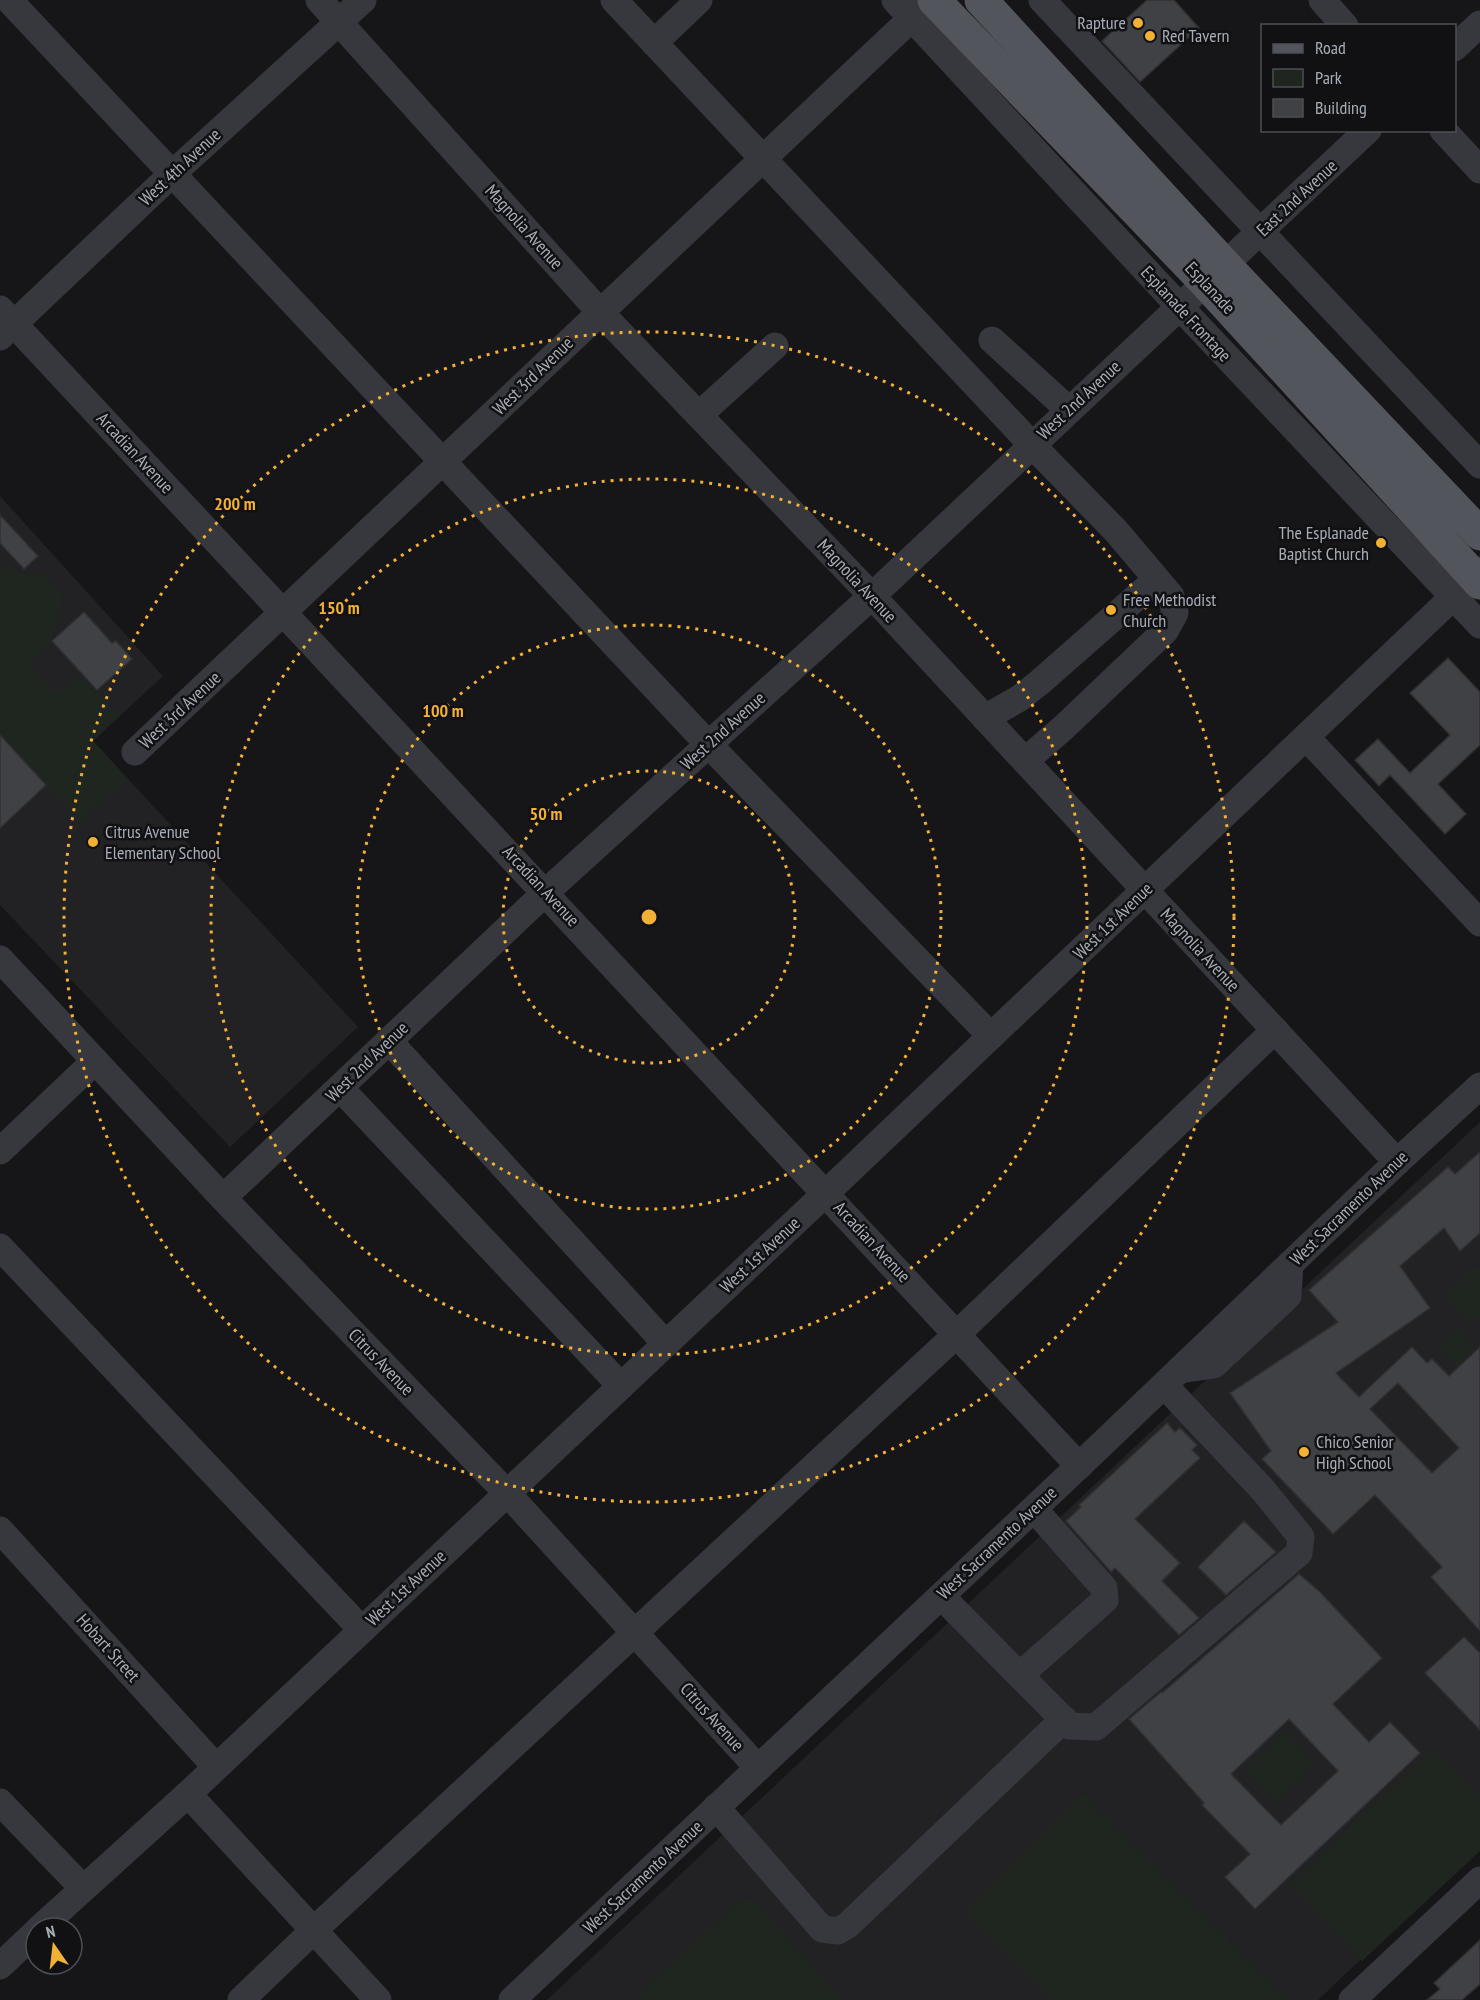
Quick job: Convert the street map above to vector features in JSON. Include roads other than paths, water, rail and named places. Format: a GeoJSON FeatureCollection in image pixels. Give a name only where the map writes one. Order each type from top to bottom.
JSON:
{"type":"FeatureCollection","features":[{"type":"Feature","properties":{"kind":"main road","name":"Esplanade"},"geometry":{"type":"LineString","coordinates":[[981,0],[1472,581]]}},
{"type":"Feature","properties":{"kind":"main road","name":"Esplanade"},"geometry":{"type":"LineString","coordinates":[[918,5],[1214,273],[1480,534]]}},
{"type":"Feature","properties":{"kind":"street"},"geometry":{"type":"LineString","coordinates":[[9,0],[709,745],[991,1036]]}},
{"type":"Feature","properties":{"kind":"street","name":"Magnolia Avenue"},"geometry":{"type":"LineString","coordinates":[[319,0],[600,312],[872,596],[1397,1162]]}},
{"type":"Feature","properties":{"kind":"street","name":"West 4th Avenue"},"geometry":{"type":"LineString","coordinates":[[5,323],[363,0]]}},
{"type":"Feature","properties":{"kind":"street"},"geometry":{"type":"LineString","coordinates":[[614,0],[1032,445],[1116,531],[1171,596],[1175,613],[1165,632],[1063,728],[1024,761]]}},
{"type":"Feature","properties":{"kind":"street"},"geometry":{"type":"LineString","coordinates":[[654,43],[699,0]]}},
{"type":"Feature","properties":{"kind":"street"},"geometry":{"type":"LineString","coordinates":[[1042,0],[1480,465]]}},
{"type":"Feature","properties":{"kind":"street"},"geometry":{"type":"LineString","coordinates":[[1322,0],[1343,24]]}},
{"type":"Feature","properties":{"kind":"street","name":"West 3rd Avenue"},"geometry":{"type":"LineString","coordinates":[[135,752],[763,158],[918,5]]}},
{"type":"Feature","properties":{"kind":"street","name":"Esplanade Frontage"},"geometry":{"type":"LineString","coordinates":[[918,5],[1179,306],[1472,581],[1480,625]]}},
{"type":"Feature","properties":{"kind":"street"},"geometry":{"type":"LineString","coordinates":[[1456,47],[1480,24]]}},
{"type":"Feature","properties":{"kind":"street","name":"East 2nd Avenue"},"geometry":{"type":"LineString","coordinates":[[1214,273],[1261,233],[1366,132]]}},
{"type":"Feature","properties":{"kind":"street"},"geometry":{"type":"LineString","coordinates":[[1445,132],[1480,170]]}},
{"type":"Feature","properties":{"kind":"street","name":"West 2nd Avenue"},"geometry":{"type":"LineString","coordinates":[[223,1198],[546,892],[872,596],[1214,273]]}},
{"type":"Feature","properties":{"kind":"street","name":"Arcadian Avenue"},"geometry":{"type":"LineString","coordinates":[[5,323],[284,612],[1079,1466]]}},
{"type":"Feature","properties":{"kind":"street"},"geometry":{"type":"LineString","coordinates":[[992,340],[1069,410]]}},
{"type":"Feature","properties":{"kind":"street"},"geometry":{"type":"LineString","coordinates":[[699,415],[775,346]]}},
{"type":"Feature","properties":{"kind":"street"},"geometry":{"type":"LineString","coordinates":[[985,718],[1020,698],[1040,682],[1156,580]]}},
{"type":"Feature","properties":{"kind":"street","name":"West 1st Avenue"},"geometry":{"type":"LineString","coordinates":[[53,1916],[188,1794],[1472,581]]}},
{"type":"Feature","properties":{"kind":"street"},"geometry":{"type":"LineString","coordinates":[[1306,737],[1480,923]]}},
{"type":"Feature","properties":{"kind":"street","name":"Citrus Avenue"},"geometry":{"type":"LineString","coordinates":[[0,959],[223,1198],[507,1493],[758,1768]]}},
{"type":"Feature","properties":{"kind":"street"},"geometry":{"type":"LineString","coordinates":[[241,2000],[957,1334],[1275,1030]]}},
{"type":"Feature","properties":{"kind":"street"},"geometry":{"type":"LineString","coordinates":[[389,1041],[666,1344]]}},
{"type":"Feature","properties":{"kind":"street"},"geometry":{"type":"LineString","coordinates":[[0,1151],[95,1061]]}},
{"type":"Feature","properties":{"kind":"street","name":"West Sacramento Avenue"},"geometry":{"type":"LineString","coordinates":[[512,2000],[1480,1086]]}},
{"type":"Feature","properties":{"kind":"street"},"geometry":{"type":"LineString","coordinates":[[340,1088],[621,1386]]}},
{"type":"Feature","properties":{"kind":"street"},"geometry":{"type":"LineString","coordinates":[[0,1247],[362,1630]]}},
{"type":"Feature","properties":{"kind":"street"},"geometry":{"type":"LineString","coordinates":[[941,1596],[1067,1722],[1096,1727],[1299,1553],[1301,1537],[1172,1378]]}},
{"type":"Feature","properties":{"kind":"street"},"geometry":{"type":"LineString","coordinates":[[1020,1676],[1105,1600],[1104,1588],[1034,1509]]}},
{"type":"Feature","properties":{"kind":"street","name":"Hobart Street"},"geometry":{"type":"LineString","coordinates":[[0,1530],[216,1767]]}},
{"type":"Feature","properties":{"kind":"street"},"geometry":{"type":"LineString","coordinates":[[716,1807],[822,1929],[838,1931],[848,1925],[1067,1722]]}},
{"type":"Feature","properties":{"kind":"street"},"geometry":{"type":"LineString","coordinates":[[188,1794],[378,2000]]}},
{"type":"Feature","properties":{"kind":"street"},"geometry":{"type":"LineString","coordinates":[[0,1802],[83,1888]]}},
{"type":"Feature","properties":{"kind":"street"},"geometry":{"type":"LineString","coordinates":[[1352,2000],[1480,1880]]}},
{"type":"Feature","properties":{"kind":"street"},"geometry":{"type":"LineString","coordinates":[[0,1966],[24,1943]]}},
{"type":"Feature","properties":{"kind":"place","name":"Rapture"},"geometry":{"type":"Point","coordinates":[1138,23]}},
{"type":"Feature","properties":{"kind":"place","name":"Red Tavern"},"geometry":{"type":"Point","coordinates":[1150,36]}},
{"type":"Feature","properties":{"kind":"place","name":"The Esplanade Baptist Church"},"geometry":{"type":"Point","coordinates":[1381,543]}},
{"type":"Feature","properties":{"kind":"place","name":"Free Methodist Church"},"geometry":{"type":"Point","coordinates":[1111,610]}},
{"type":"Feature","properties":{"kind":"place","name":"Citrus Avenue Elementary School"},"geometry":{"type":"Point","coordinates":[93,842]}},
{"type":"Feature","properties":{"kind":"place","name":"Chico Senior High School"},"geometry":{"type":"Point","coordinates":[1304,1452]}}]}
